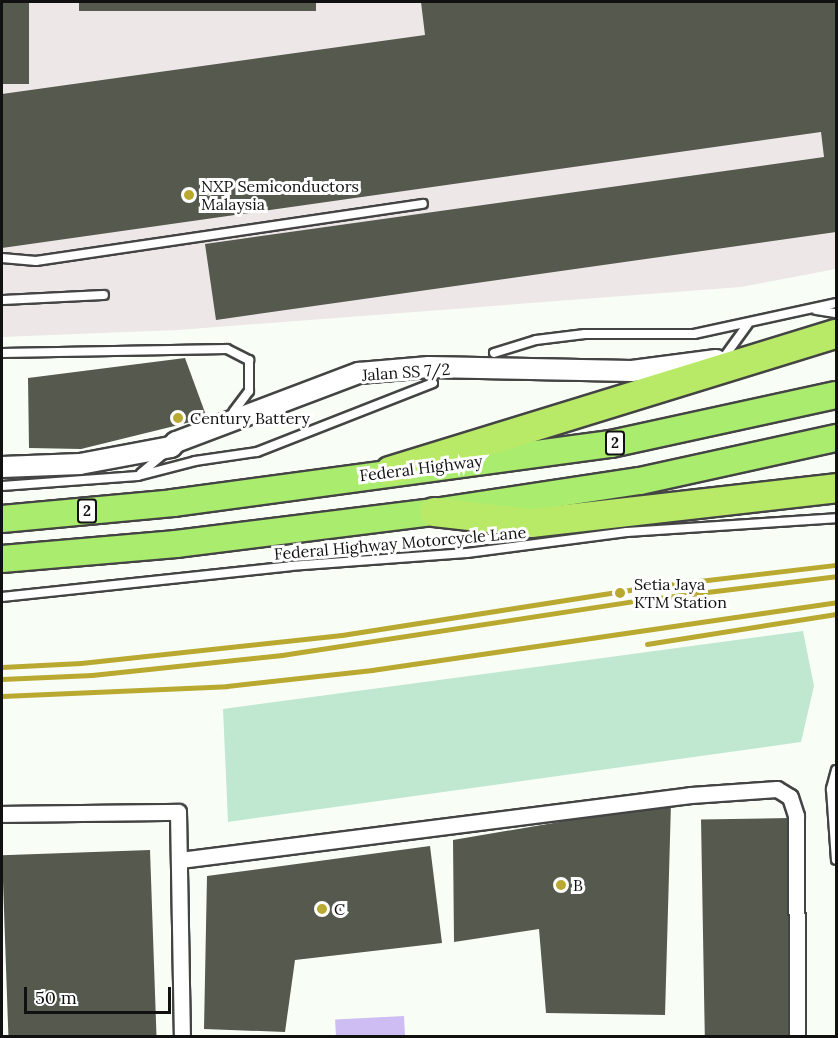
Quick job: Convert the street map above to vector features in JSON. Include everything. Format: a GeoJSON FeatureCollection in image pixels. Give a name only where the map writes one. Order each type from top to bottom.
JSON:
{"type":"FeatureCollection","features":[{"type":"Feature","properties":{"kind":"highway"},"geometry":{"type":"LineString","coordinates":[[390,471],[830,337]]}},
{"type":"Feature","properties":{"kind":"highway","name":"Federal Highway"},"geometry":{"type":"LineString","coordinates":[[2,519],[173,503],[390,471],[611,444],[837,395]]}},
{"type":"Feature","properties":{"kind":"highway"},"geometry":{"type":"LineString","coordinates":[[2,560],[176,544],[434,512],[640,481],[837,438]]}},
{"type":"Feature","properties":{"kind":"highway"},"geometry":{"type":"LineString","coordinates":[[434,512],[531,523],[744,501],[837,488]]}},
{"type":"Feature","properties":{"kind":"street","name":"Jalan SS 7/2"},"geometry":{"type":"LineString","coordinates":[[2,467],[80,464],[174,444],[359,373],[429,367],[632,370],[722,360],[830,337]]}},
{"type":"Feature","properties":{"kind":"street"},"geometry":{"type":"LineString","coordinates":[[180,860],[691,795],[777,789],[790,797],[795,816],[797,1036]]}},
{"type":"Feature","properties":{"kind":"street"},"geometry":{"type":"LineString","coordinates":[[2,814],[178,812],[182,1036]]}},
{"type":"Feature","properties":{"kind":"lane"},"geometry":{"type":"LineString","coordinates":[[2,258],[36,261],[423,204]]}},
{"type":"Feature","properties":{"kind":"lane"},"geometry":{"type":"LineString","coordinates":[[2,300],[104,295]]}},
{"type":"Feature","properties":{"kind":"lane"},"geometry":{"type":"LineString","coordinates":[[494,353],[536,340],[585,334],[694,334],[837,303]]}},
{"type":"Feature","properties":{"kind":"lane"},"geometry":{"type":"LineString","coordinates":[[812,309],[837,313]]}},
{"type":"Feature","properties":{"kind":"lane"},"geometry":{"type":"LineString","coordinates":[[722,360],[748,324]]}},
{"type":"Feature","properties":{"kind":"lane"},"geometry":{"type":"LineString","coordinates":[[2,353],[227,350],[249,360],[249,391],[240,408],[174,444],[138,476]]}},
{"type":"Feature","properties":{"kind":"lane"},"geometry":{"type":"LineString","coordinates":[[2,486],[138,476],[195,461],[257,452],[434,384]]}},
{"type":"Feature","properties":{"kind":"lane"},"geometry":{"type":"LineString","coordinates":[[708,525],[744,501]]}},
{"type":"Feature","properties":{"kind":"lane","name":"Federal Highway Motorcycle Lane"},"geometry":{"type":"LineString","coordinates":[[2,597],[290,566],[467,553],[708,525],[837,518]]}},
{"type":"Feature","properties":{"kind":"lane"},"geometry":{"type":"LineString","coordinates":[[837,771],[831,789],[837,860]]}},
{"type":"Feature","properties":{"kind":"shaded area","name":"NXP Semiconductors Malaysia"},"geometry":{"type":"Polygon","coordinates":[[[2,2],[836,2],[836,269],[741,287],[178,330],[2,337],[2,2]]]}},
{"type":"Feature","properties":{"kind":"shaded area"},"geometry":{"type":"Polygon","coordinates":[[[404,1016],[405,1036],[336,1036],[335,1020],[404,1016]]]}},
{"type":"Feature","properties":{"kind":"green space"},"geometry":{"type":"Polygon","coordinates":[[[803,631],[814,686],[801,742],[228,822],[223,709],[803,631]]]}},
{"type":"Feature","properties":{"kind":"building"},"geometry":{"type":"Polygon","coordinates":[[[2,2],[29,2],[29,84],[2,84],[2,2]]]}},
{"type":"Feature","properties":{"kind":"building"},"geometry":{"type":"Polygon","coordinates":[[[79,2],[316,2],[316,11],[79,11],[79,2]]]}},
{"type":"Feature","properties":{"kind":"building","name":"NXP Semiconductors Malaysia"},"geometry":{"type":"Polygon","coordinates":[[[421,2],[836,2],[836,232],[216,320],[205,244],[824,157],[821,132],[2,248],[2,94],[425,35],[421,2]]]}},
{"type":"Feature","properties":{"kind":"building"},"geometry":{"type":"Polygon","coordinates":[[[185,358],[207,418],[81,449],[29,448],[28,378],[185,358]]]}},
{"type":"Feature","properties":{"kind":"building","name":"B"},"geometry":{"type":"Polygon","coordinates":[[[671,803],[665,1015],[546,1013],[539,929],[454,942],[453,840],[671,803]]]}},
{"type":"Feature","properties":{"kind":"building"},"geometry":{"type":"Polygon","coordinates":[[[790,818],[794,1036],[705,1036],[701,820],[790,818]]]}},
{"type":"Feature","properties":{"kind":"building","name":"C"},"geometry":{"type":"Polygon","coordinates":[[[430,846],[442,943],[295,960],[285,1032],[204,1029],[207,876],[430,846]]]}},
{"type":"Feature","properties":{"kind":"building"},"geometry":{"type":"Polygon","coordinates":[[[150,850],[156,1036],[8,1036],[2,855],[150,850]]]}},
{"type":"Feature","properties":{"kind":"railway"},"geometry":{"type":"LineString","coordinates":[[2,667],[81,663],[342,635],[648,587],[836,565]]}},
{"type":"Feature","properties":{"kind":"railway"},"geometry":{"type":"LineString","coordinates":[[2,679],[92,675],[282,655],[650,599],[836,576]]}},
{"type":"Feature","properties":{"kind":"railway"},"geometry":{"type":"LineString","coordinates":[[2,696],[227,686],[372,670],[836,602]]}},
{"type":"Feature","properties":{"kind":"railway"},"geometry":{"type":"LineString","coordinates":[[647,644],[836,614]]}},
{"type":"Feature","properties":{"kind":"place","name":"NXP Semiconductors Malaysia"},"geometry":{"type":"Point","coordinates":[189,195]}},
{"type":"Feature","properties":{"kind":"place","name":"Century Battery"},"geometry":{"type":"Point","coordinates":[178,418]}},
{"type":"Feature","properties":{"kind":"place","name":"Setia Jaya KTM Station"},"geometry":{"type":"Point","coordinates":[620,593]}},
{"type":"Feature","properties":{"kind":"place","name":"B"},"geometry":{"type":"Point","coordinates":[561,885]}},
{"type":"Feature","properties":{"kind":"place","name":"C"},"geometry":{"type":"Point","coordinates":[322,909]}}]}
